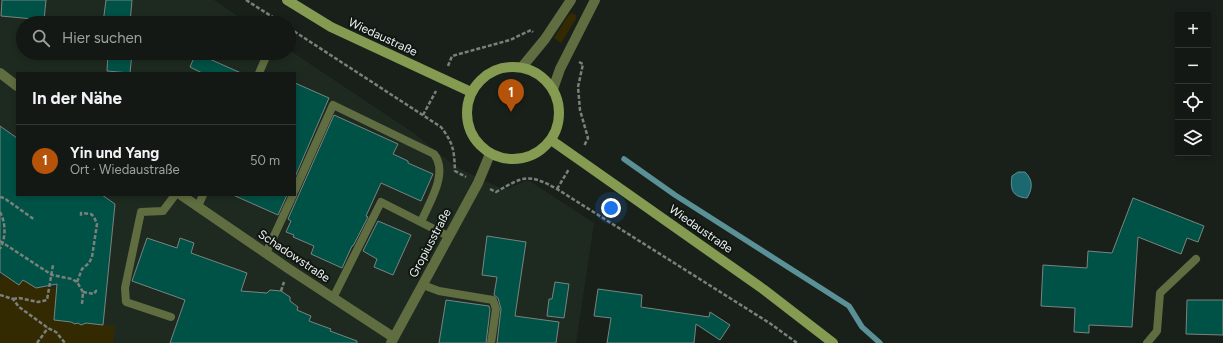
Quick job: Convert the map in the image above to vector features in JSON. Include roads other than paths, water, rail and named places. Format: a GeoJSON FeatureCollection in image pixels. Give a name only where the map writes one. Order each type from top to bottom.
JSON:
{"type":"FeatureCollection","features":[{"type":"Feature","properties":{"kind":"main road","name":"Wiedaustraße"},"geometry":{"type":"LineString","coordinates":[[287,0],[331,27],[471,92]]}},
{"type":"Feature","properties":{"kind":"main road"},"geometry":{"type":"LineString","coordinates":[[507,66],[522,67],[536,72],[546,80],[553,89],[558,99],[560,109],[559,120],[557,130],[542,150],[530,156],[517,159],[503,158],[490,154],[479,145],[471,133],[467,120],[467,106],[471,92],[480,80],[492,71],[507,66]]}},
{"type":"Feature","properties":{"kind":"main road","name":"Wiedaustraße"},"geometry":{"type":"LineString","coordinates":[[551,140],[763,289],[833,343]]}},
{"type":"Feature","properties":{"kind":"street"},"geometry":{"type":"LineString","coordinates":[[522,67],[545,39],[571,0]]}},
{"type":"Feature","properties":{"kind":"street"},"geometry":{"type":"LineString","coordinates":[[553,89],[567,54],[595,0]]}},
{"type":"Feature","properties":{"kind":"street"},"geometry":{"type":"LineString","coordinates":[[0,74],[16,85]]}},
{"type":"Feature","properties":{"kind":"street","name":"Gropiusstraße"},"geometry":{"type":"LineString","coordinates":[[395,341],[422,285],[478,183],[490,154]]}},
{"type":"Feature","properties":{"kind":"street","name":"Schadowstraße"},"geometry":{"type":"LineString","coordinates":[[183,196],[395,341]]}},
{"type":"Feature","properties":{"kind":"lane"},"geometry":{"type":"LineString","coordinates":[[259,72],[265,60]]}},
{"type":"Feature","properties":{"kind":"lane"},"geometry":{"type":"LineString","coordinates":[[296,188],[333,105],[434,154],[439,166],[439,178],[421,222]]}},
{"type":"Feature","properties":{"kind":"lane"},"geometry":{"type":"LineString","coordinates":[[171,316],[126,302],[125,288],[141,212],[163,212],[174,196]]}},
{"type":"Feature","properties":{"kind":"lane"},"geometry":{"type":"LineString","coordinates":[[198,206],[203,196]]}},
{"type":"Feature","properties":{"kind":"lane"},"geometry":{"type":"LineString","coordinates":[[266,253],[293,196]]}},
{"type":"Feature","properties":{"kind":"lane"},"geometry":{"type":"LineString","coordinates":[[333,298],[381,202],[448,236]]}},
{"type":"Feature","properties":{"kind":"lane"},"geometry":{"type":"LineString","coordinates":[[1147,343],[1157,331],[1160,293],[1196,259]]}},
{"type":"Feature","properties":{"kind":"lane"},"geometry":{"type":"LineString","coordinates":[[422,285],[439,291],[493,300],[496,309],[491,343]]}},
{"type":"Feature","properties":{"kind":"water"},"geometry":{"type":"Polygon","coordinates":[[[1018,172],[1025,172],[1030,178],[1031,187],[1027,198],[1018,196],[1013,192],[1011,185],[1012,176],[1018,172]]]}},
{"type":"Feature","properties":{"kind":"waterway"},"geometry":{"type":"LineString","coordinates":[[624,159],[675,195],[849,306],[862,327],[880,343]]}},
{"type":"Feature","properties":{"kind":"place","name":"Yin und Yang"},"geometry":{"type":"Point","coordinates":[511,112]}}]}
